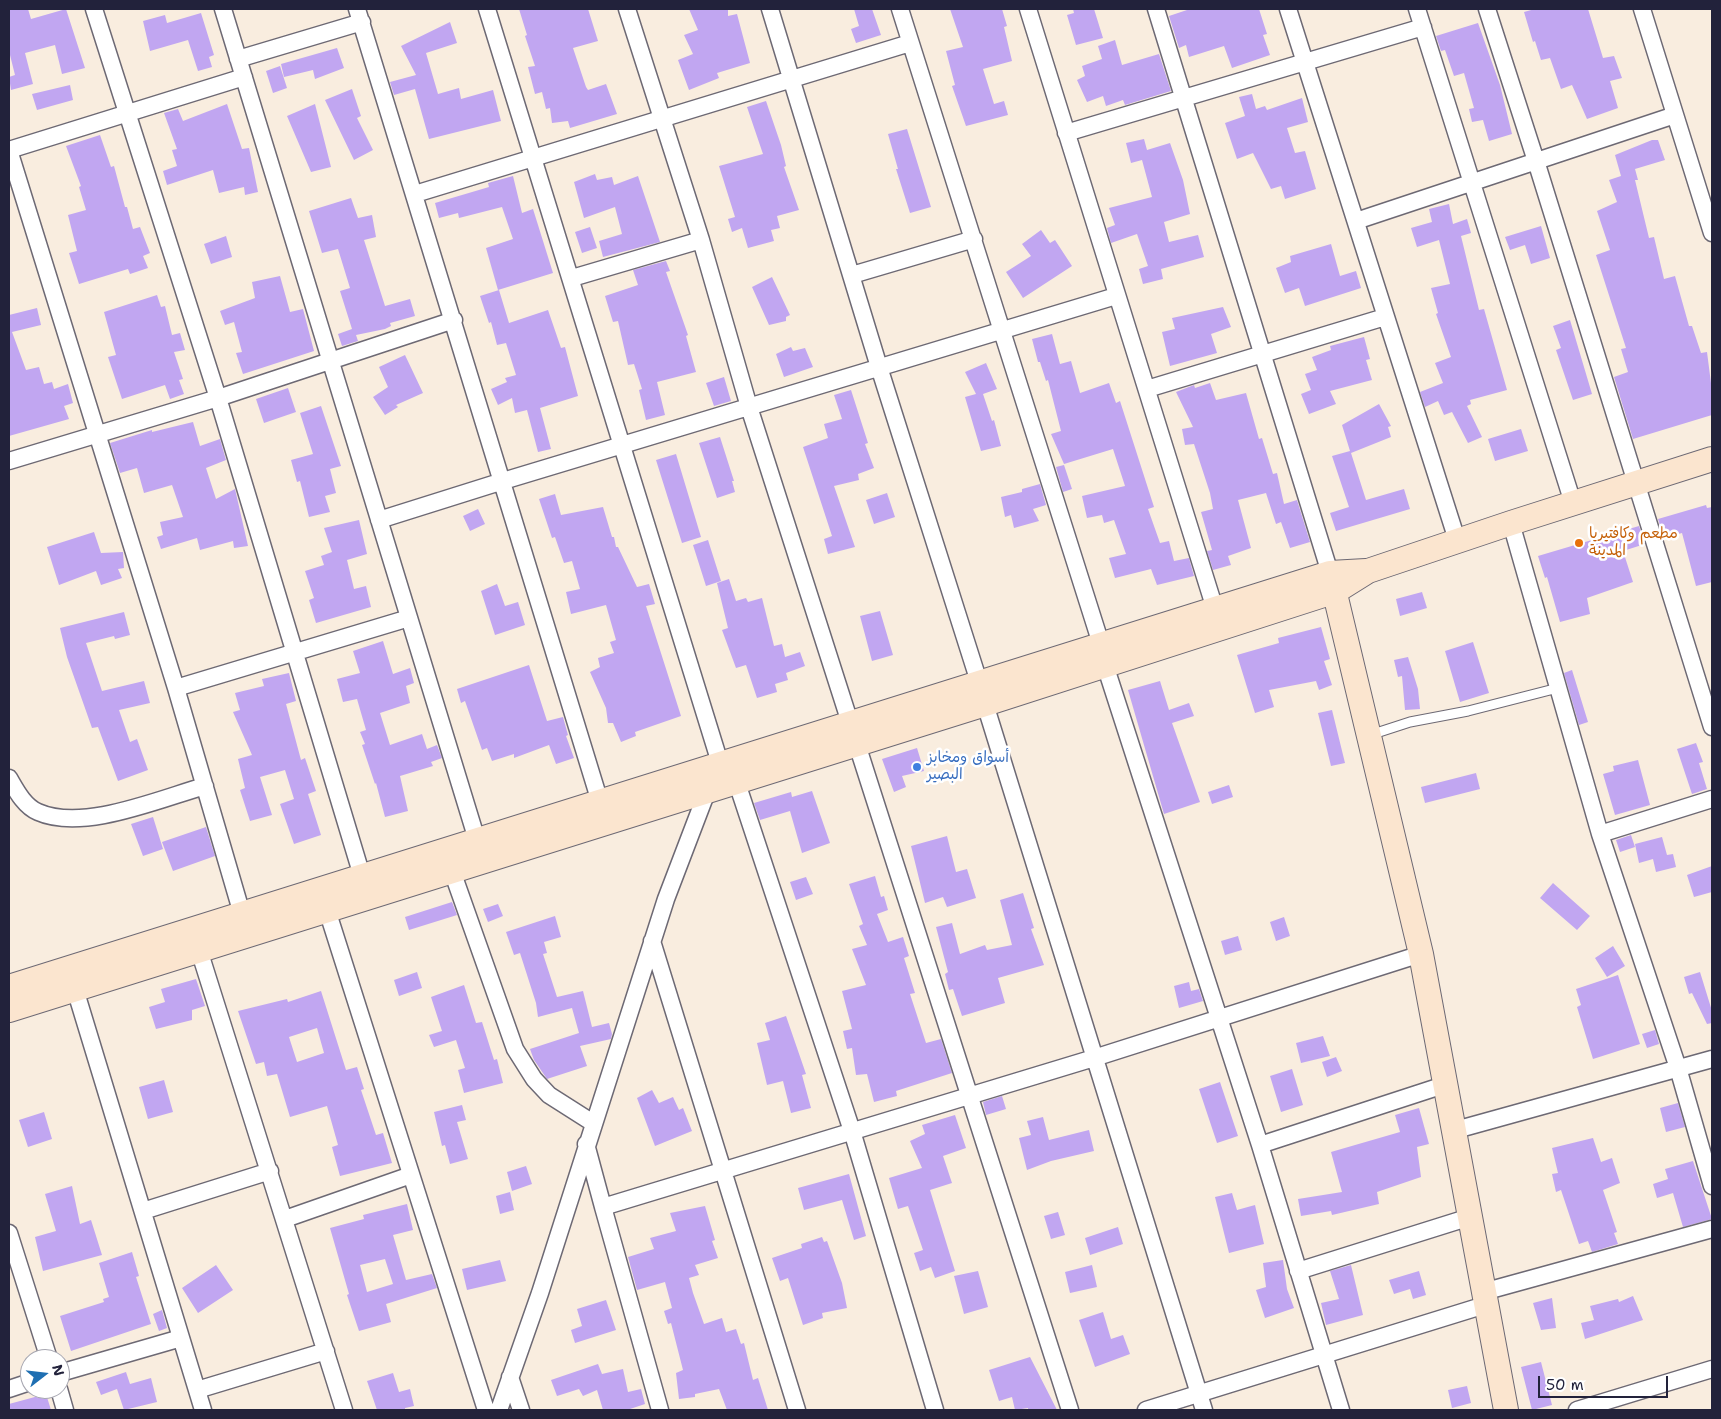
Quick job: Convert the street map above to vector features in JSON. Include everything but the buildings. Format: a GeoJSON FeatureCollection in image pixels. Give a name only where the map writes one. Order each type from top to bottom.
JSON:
{"type":"FeatureCollection","features":[{"type":"Feature","properties":{"kind":"main road"},"geometry":{"type":"LineString","coordinates":[[9,987],[600,802],[728,772],[854,733],[1368,571],[1457,540],[1712,459]]}},
{"type":"Feature","properties":{"kind":"main road"},"geometry":{"type":"LineString","coordinates":[[1103,655],[1215,609],[1333,582]]}},
{"type":"Feature","properties":{"kind":"main road"},"geometry":{"type":"LineString","coordinates":[[1333,582],[1421,954],[1452,1131],[1506,1410]]}},
{"type":"Feature","properties":{"kind":"main road"},"geometry":{"type":"LineString","coordinates":[[9,1010],[708,789],[728,772]]}},
{"type":"Feature","properties":{"kind":"street"},"geometry":{"type":"LineString","coordinates":[[94,9],[218,398],[362,876]]}},
{"type":"Feature","properties":{"kind":"street"},"geometry":{"type":"LineString","coordinates":[[223,9],[477,840]]}},
{"type":"Feature","properties":{"kind":"street"},"geometry":{"type":"LineString","coordinates":[[487,9],[623,445],[728,772],[852,1131],[935,1410]]}},
{"type":"Feature","properties":{"kind":"street"},"geometry":{"type":"LineString","coordinates":[[628,9],[663,118],[749,407],[1070,1410]]}},
{"type":"Feature","properties":{"kind":"street"},"geometry":{"type":"LineString","coordinates":[[770,9],[879,367],[1204,1410]]}},
{"type":"Feature","properties":{"kind":"street"},"geometry":{"type":"LineString","coordinates":[[900,9],[1003,331],[1103,655],[1260,1145],[1341,1410]]}},
{"type":"Feature","properties":{"kind":"street"},"geometry":{"type":"LineString","coordinates":[[1028,9],[1215,609]]}},
{"type":"Feature","properties":{"kind":"street"},"geometry":{"type":"LineString","coordinates":[[1156,9],[1333,582]]}},
{"type":"Feature","properties":{"kind":"street"},"geometry":{"type":"LineString","coordinates":[[1288,9],[1457,540]]}},
{"type":"Feature","properties":{"kind":"street"},"geometry":{"type":"LineString","coordinates":[[1417,9],[1470,183],[1573,503]]}},
{"type":"Feature","properties":{"kind":"street"},"geometry":{"type":"LineString","coordinates":[[1486,9],[1536,161],[1712,727]]}},
{"type":"Feature","properties":{"kind":"street"},"geometry":{"type":"LineString","coordinates":[[1642,9],[1675,115],[1708,207],[1712,233]]}},
{"type":"Feature","properties":{"kind":"street"},"geometry":{"type":"LineString","coordinates":[[238,59],[359,16],[454,320],[600,802]]}},
{"type":"Feature","properties":{"kind":"street"},"geometry":{"type":"LineString","coordinates":[[1066,133],[1423,27]]}},
{"type":"Feature","properties":{"kind":"street"},"geometry":{"type":"LineString","coordinates":[[414,194],[910,43]]}},
{"type":"Feature","properties":{"kind":"street"},"geometry":{"type":"LineString","coordinates":[[242,914],[176,688],[9,150],[244,77]]}},
{"type":"Feature","properties":{"kind":"street"},"geometry":{"type":"LineString","coordinates":[[1356,220],[1675,115]]}},
{"type":"Feature","properties":{"kind":"street"},"geometry":{"type":"LineString","coordinates":[[852,275],[974,239]]}},
{"type":"Feature","properties":{"kind":"street"},"geometry":{"type":"LineString","coordinates":[[572,278],[700,240]]}},
{"type":"Feature","properties":{"kind":"street"},"geometry":{"type":"LineString","coordinates":[[379,520],[1116,296]]}},
{"type":"Feature","properties":{"kind":"street"},"geometry":{"type":"LineString","coordinates":[[1147,389],[1385,317]]}},
{"type":"Feature","properties":{"kind":"street"},"geometry":{"type":"LineString","coordinates":[[9,461],[218,398],[454,320]]}},
{"type":"Feature","properties":{"kind":"street"},"geometry":{"type":"LineString","coordinates":[[1510,523],[1600,834],[1678,1068],[1712,1186]]}},
{"type":"Feature","properties":{"kind":"street"},"geometry":{"type":"LineString","coordinates":[[176,688],[295,654],[410,618]]}},
{"type":"Feature","properties":{"kind":"street"},"geometry":{"type":"LineString","coordinates":[[9,778],[19,796],[37,812],[64,820],[91,818],[205,786]]}},
{"type":"Feature","properties":{"kind":"street"},"geometry":{"type":"LineString","coordinates":[[499,1410],[540,1293],[652,941],[708,789]]}},
{"type":"Feature","properties":{"kind":"street"},"geometry":{"type":"LineString","coordinates":[[1600,834],[1712,799]]}},
{"type":"Feature","properties":{"kind":"street"},"geometry":{"type":"LineString","coordinates":[[452,871],[515,1049],[534,1079],[549,1095],[593,1123]]}},
{"type":"Feature","properties":{"kind":"street"},"geometry":{"type":"LineString","coordinates":[[327,910],[486,1410]]}},
{"type":"Feature","properties":{"kind":"street"},"geometry":{"type":"LineString","coordinates":[[652,941],[798,1410]]}},
{"type":"Feature","properties":{"kind":"street"},"geometry":{"type":"LineString","coordinates":[[199,950],[344,1410]]}},
{"type":"Feature","properties":{"kind":"street"},"geometry":{"type":"LineString","coordinates":[[603,1207],[969,1094],[1094,1058],[1421,954]]}},
{"type":"Feature","properties":{"kind":"street"},"geometry":{"type":"LineString","coordinates":[[75,989],[203,1410]]}},
{"type":"Feature","properties":{"kind":"street"},"geometry":{"type":"LineString","coordinates":[[1452,1131],[1712,1059]]}},
{"type":"Feature","properties":{"kind":"street"},"geometry":{"type":"LineString","coordinates":[[1260,1145],[1444,1085]]}},
{"type":"Feature","properties":{"kind":"street"},"geometry":{"type":"LineString","coordinates":[[586,1144],[660,1410]]}},
{"type":"Feature","properties":{"kind":"street"},"geometry":{"type":"LineString","coordinates":[[143,1211],[270,1171]]}},
{"type":"Feature","properties":{"kind":"street"},"geometry":{"type":"LineString","coordinates":[[285,1219],[411,1175]]}},
{"type":"Feature","properties":{"kind":"street"},"geometry":{"type":"LineString","coordinates":[[1298,1271],[1470,1217]]}},
{"type":"Feature","properties":{"kind":"street"},"geometry":{"type":"LineString","coordinates":[[1146,1410],[1324,1356],[1484,1299],[1712,1229]]}},
{"type":"Feature","properties":{"kind":"street"},"geometry":{"type":"LineString","coordinates":[[9,1233],[46,1349]]}},
{"type":"Feature","properties":{"kind":"street"},"geometry":{"type":"LineString","coordinates":[[70,1370],[180,1338]]}},
{"type":"Feature","properties":{"kind":"street"},"geometry":{"type":"LineString","coordinates":[[197,1390],[326,1351]]}},
{"type":"Feature","properties":{"kind":"street"},"geometry":{"type":"LineString","coordinates":[[1577,1410],[1712,1368]]}},
{"type":"Feature","properties":{"kind":"street"},"geometry":{"type":"LineString","coordinates":[[510,1377],[521,1410]]}},
{"type":"Feature","properties":{"kind":"lane"},"geometry":{"type":"LineString","coordinates":[[1370,735],[1410,722],[1468,711],[1558,688]]}},
{"type":"Feature","properties":{"kind":"place","name":"مطعم وكافتيريا المدينة"},"geometry":{"type":"Point","coordinates":[1579,543]}},
{"type":"Feature","properties":{"kind":"place","name":"أسواق ومخابز البصير"},"geometry":{"type":"Point","coordinates":[917,767]}}]}
